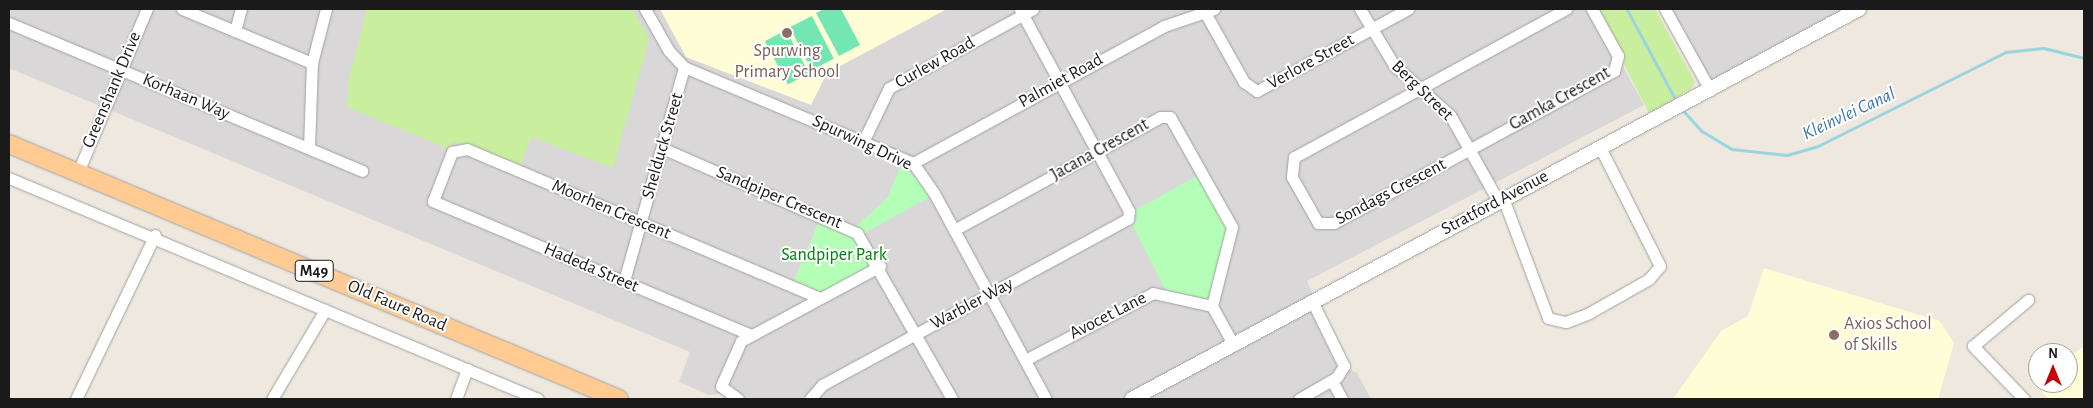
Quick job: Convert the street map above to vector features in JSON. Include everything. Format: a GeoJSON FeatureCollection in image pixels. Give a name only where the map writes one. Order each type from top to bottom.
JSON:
{"type":"FeatureCollection","features":[{"type":"Feature","properties":{"kind":"main road","name":"Old Faure Road"},"geometry":{"type":"LineString","coordinates":[[9,144],[615,399]]}},
{"type":"Feature","properties":{"kind":"street","name":"Greenshank Drive"},"geometry":{"type":"LineString","coordinates":[[78,172],[147,9]]}},
{"type":"Feature","properties":{"kind":"street"},"geometry":{"type":"LineString","coordinates":[[182,9],[312,63]]}},
{"type":"Feature","properties":{"kind":"street"},"geometry":{"type":"LineString","coordinates":[[235,31],[241,9]]}},
{"type":"Feature","properties":{"kind":"street"},"geometry":{"type":"LineString","coordinates":[[309,148],[312,63],[326,9]]}},
{"type":"Feature","properties":{"kind":"street","name":"Spurwing Drive"},"geometry":{"type":"LineString","coordinates":[[645,9],[669,51],[684,67],[913,163],[954,230],[1046,399]]}},
{"type":"Feature","properties":{"kind":"street","name":"Berg Street"},"geometry":{"type":"LineString","coordinates":[[1360,9],[1370,29],[1394,65],[1450,115],[1471,148],[1501,199],[1548,318],[1566,322],[1589,313],[1649,279],[1660,266],[1600,147]]}},
{"type":"Feature","properties":{"kind":"street","name":"Verlore Street"},"geometry":{"type":"LineString","coordinates":[[1207,10],[1248,88],[1257,91],[1408,9]]}},
{"type":"Feature","properties":{"kind":"street"},"geometry":{"type":"LineString","coordinates":[[1421,88],[1566,9]]}},
{"type":"Feature","properties":{"kind":"street","name":"Gamka Crescent"},"geometry":{"type":"LineString","coordinates":[[1471,148],[1616,68],[1618,56],[1592,9]]}},
{"type":"Feature","properties":{"kind":"street"},"geometry":{"type":"LineString","coordinates":[[1665,9],[1710,90]]}},
{"type":"Feature","properties":{"kind":"street","name":"Stratford Avenue"},"geometry":{"type":"LineString","coordinates":[[1132,399],[1501,199],[1697,97],[1859,9]]}},
{"type":"Feature","properties":{"kind":"street","name":"Palmiet Road"},"geometry":{"type":"LineString","coordinates":[[913,163],[1164,26],[1207,10]]}},
{"type":"Feature","properties":{"kind":"street"},"geometry":{"type":"LineString","coordinates":[[1025,11],[1059,82],[1097,151]]}},
{"type":"Feature","properties":{"kind":"street","name":"Curlew Road"},"geometry":{"type":"LineString","coordinates":[[864,142],[889,88],[1025,11]]}},
{"type":"Feature","properties":{"kind":"street","name":"Korhaan Way"},"geometry":{"type":"LineString","coordinates":[[9,23],[362,171]]}},
{"type":"Feature","properties":{"kind":"street","name":"Shelduck Street"},"geometry":{"type":"LineString","coordinates":[[624,282],[684,67]]}},
{"type":"Feature","properties":{"kind":"street","name":"Sondags Crescent"},"geometry":{"type":"LineString","coordinates":[[1421,88],[1294,157],[1292,177],[1318,223],[1334,223],[1471,148]]}},
{"type":"Feature","properties":{"kind":"street","name":"Jacana Crescent"},"geometry":{"type":"LineString","coordinates":[[954,230],[1160,117],[1173,120],[1233,231],[1212,306]]}},
{"type":"Feature","properties":{"kind":"street","name":"Moorhen Crescent"},"geometry":{"type":"LineString","coordinates":[[433,202],[450,155],[462,148],[819,298]]}},
{"type":"Feature","properties":{"kind":"street","name":"Sandpiper Crescent"},"geometry":{"type":"LineString","coordinates":[[662,148],[850,228],[866,242],[952,399]]}},
{"type":"Feature","properties":{"kind":"street","name":"Warbler Way"},"geometry":{"type":"LineString","coordinates":[[810,399],[822,385],[1126,221],[1127,208],[1097,151]]}},
{"type":"Feature","properties":{"kind":"street"},"geometry":{"type":"LineString","coordinates":[[9,178],[155,235],[325,310],[538,399]]}},
{"type":"Feature","properties":{"kind":"street","name":"Hadeda Street"},"geometry":{"type":"LineString","coordinates":[[433,202],[749,334]]}},
{"type":"Feature","properties":{"kind":"street"},"geometry":{"type":"LineString","coordinates":[[76,399],[155,235]]}},
{"type":"Feature","properties":{"kind":"street"},"geometry":{"type":"LineString","coordinates":[[738,399],[725,393],[722,380],[736,347],[749,334],[880,266]]}},
{"type":"Feature","properties":{"kind":"street","name":"Avocet Lane"},"geometry":{"type":"LineString","coordinates":[[1025,360],[1148,294],[1212,306]]}},
{"type":"Feature","properties":{"kind":"street"},"geometry":{"type":"LineString","coordinates":[[2024,399],[1973,346],[2028,300]]}},
{"type":"Feature","properties":{"kind":"street"},"geometry":{"type":"LineString","coordinates":[[1299,399],[1332,381],[1342,372],[1343,359],[1312,301]]}},
{"type":"Feature","properties":{"kind":"street"},"geometry":{"type":"LineString","coordinates":[[1212,306],[1233,344]]}},
{"type":"Feature","properties":{"kind":"street"},"geometry":{"type":"LineString","coordinates":[[272,399],[325,310]]}},
{"type":"Feature","properties":{"kind":"street"},"geometry":{"type":"LineString","coordinates":[[456,399],[467,369]]}},
{"type":"Feature","properties":{"kind":"street"},"geometry":{"type":"LineString","coordinates":[[1332,381],[1342,399]]}},
{"type":"Feature","properties":{"kind":"shaded area"},"geometry":{"type":"Polygon","coordinates":[[[9,9],[1592,9],[1644,105],[1307,281],[1344,366],[1357,373],[1371,399],[736,399],[724,393],[709,395],[679,382],[690,352],[9,68],[9,9]]]}},
{"type":"Feature","properties":{"kind":"shaded area","name":"Spurwing Primary School"},"geometry":{"type":"Polygon","coordinates":[[[660,9],[947,9],[827,73],[811,105],[686,57],[660,9]]]}},
{"type":"Feature","properties":{"kind":"shaded area"},"geometry":{"type":"Polygon","coordinates":[[[1666,9],[1857,9],[1710,89],[1666,9]]]}},
{"type":"Feature","properties":{"kind":"shaded area","name":"Axios School of Skills"},"geometry":{"type":"Polygon","coordinates":[[[1764,268],[1940,321],[1954,343],[1938,399],[1673,399],[1721,331],[1748,316],[1764,268]]]}},
{"type":"Feature","properties":{"kind":"shaded area"},"geometry":{"type":"Polygon","coordinates":[[[2084,346],[2084,399],[2048,399],[2043,393],[2078,393],[2078,350],[2084,346]]]}},
{"type":"Feature","properties":{"kind":"green space"},"geometry":{"type":"Polygon","coordinates":[[[367,9],[632,9],[649,39],[613,168],[532,137],[519,168],[452,141],[449,149],[347,107],[349,79],[367,9]]]}},
{"type":"Feature","properties":{"kind":"green space"},"geometry":{"type":"Polygon","coordinates":[[[824,9],[841,9],[860,45],[839,56],[816,13],[824,9]]]}},
{"type":"Feature","properties":{"kind":"green space"},"geometry":{"type":"Polygon","coordinates":[[[1595,9],[1655,9],[1695,82],[1690,90],[1649,113],[1595,9]]]}},
{"type":"Feature","properties":{"kind":"green space"},"geometry":{"type":"Polygon","coordinates":[[[812,16],[834,59],[812,70],[790,27],[812,16]]]}},
{"type":"Feature","properties":{"kind":"green space"},"geometry":{"type":"Polygon","coordinates":[[[786,30],[809,73],[788,85],[765,41],[786,30]]]}},
{"type":"Feature","properties":{"kind":"green space"},"geometry":{"type":"Polygon","coordinates":[[[902,163],[931,196],[863,234],[854,228],[887,198],[902,163]]]}},
{"type":"Feature","properties":{"kind":"green space"},"geometry":{"type":"Polygon","coordinates":[[[1199,175],[1228,226],[1208,300],[1166,291],[1131,222],[1137,219],[1133,211],[1199,175]]]}},
{"type":"Feature","properties":{"kind":"green space","name":"Sandpiper Park"},"geometry":{"type":"Polygon","coordinates":[[[820,219],[860,240],[870,266],[821,293],[793,283],[820,219]]]}},
{"type":"Feature","properties":{"kind":"waterway","name":"Kleinvlei Canal"},"geometry":{"type":"LineString","coordinates":[[1627,9],[1677,102]]}},
{"type":"Feature","properties":{"kind":"waterway","name":"Kleinvlei Canal"},"geometry":{"type":"LineString","coordinates":[[1682,109],[1702,131],[1732,149],[1787,155],[1818,146],[2006,52],[2044,48],[2084,58]]}},
{"type":"Feature","properties":{"kind":"place","name":"Spurwing Primary School"},"geometry":{"type":"Point","coordinates":[787,33]}},
{"type":"Feature","properties":{"kind":"place","name":"Axios School of Skills"},"geometry":{"type":"Point","coordinates":[1834,335]}}]}
